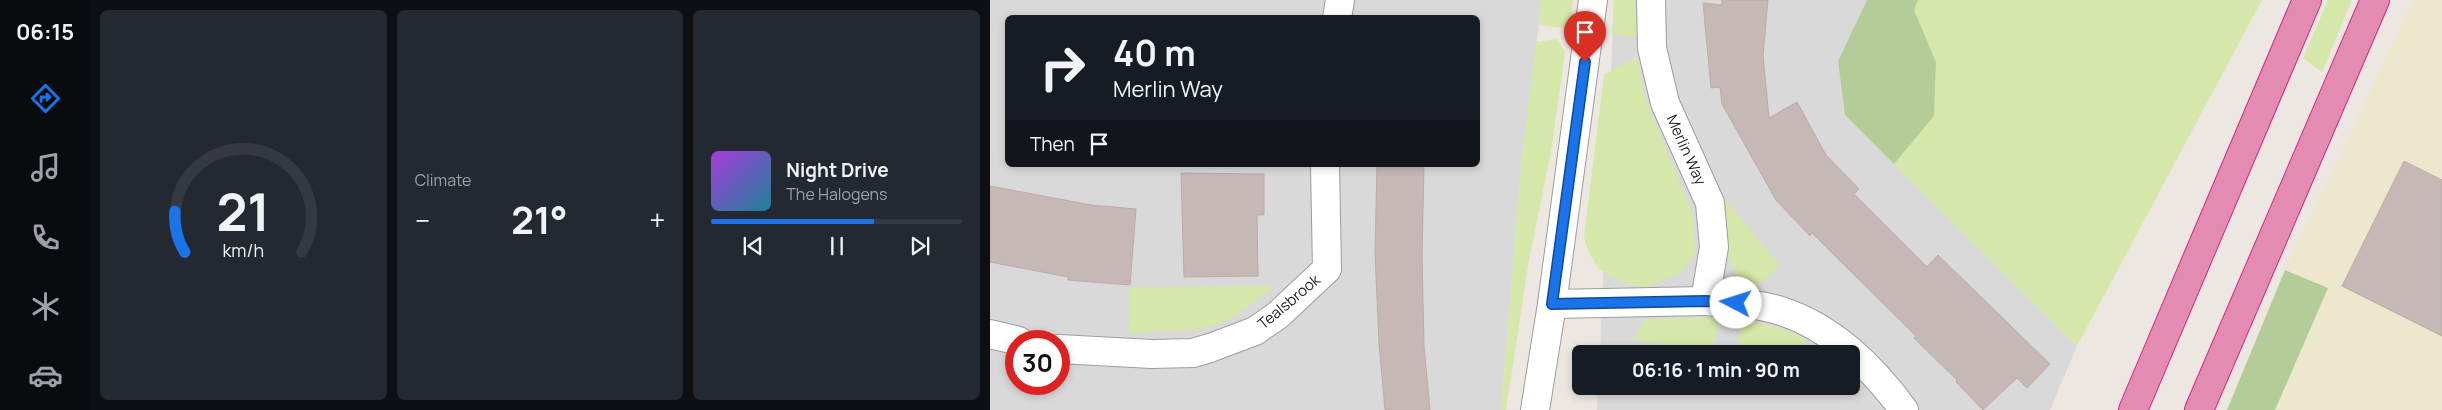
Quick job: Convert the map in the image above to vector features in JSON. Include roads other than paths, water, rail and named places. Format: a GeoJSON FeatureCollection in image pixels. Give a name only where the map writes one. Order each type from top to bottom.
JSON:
{"type":"FeatureCollection","features":[{"type":"Feature","properties":{"kind":"highway"},"geometry":{"type":"LineString","coordinates":[[2134,410],[2308,0]]}},
{"type":"Feature","properties":{"kind":"highway"},"geometry":{"type":"LineString","coordinates":[[2199,410],[2374,0]]}},
{"type":"Feature","properties":{"kind":"street"},"geometry":{"type":"LineString","coordinates":[[1338,15],[1340,0]]}},
{"type":"Feature","properties":{"kind":"street"},"geometry":{"type":"LineString","coordinates":[[1535,410],[1552,304],[1593,0]]}},
{"type":"Feature","properties":{"kind":"street","name":"Merlin Way"},"geometry":{"type":"LineString","coordinates":[[1651,0],[1652,48],[1665,103],[1710,203],[1714,247],[1705,301]]}},
{"type":"Feature","properties":{"kind":"street","name":"Tealsbrook"},"geometry":{"type":"LineString","coordinates":[[1070,350],[1144,354],[1193,353],[1254,331],[1278,315],[1328,270],[1325,167]]}},
{"type":"Feature","properties":{"kind":"street"},"geometry":{"type":"LineString","coordinates":[[1552,304],[1705,301],[1761,306],[1780,310],[1806,321],[1831,335],[1860,359],[1888,388],[1904,410]]}},
{"type":"Feature","properties":{"kind":"street"},"geometry":{"type":"LineString","coordinates":[[990,334],[1005,338]]}}]}
